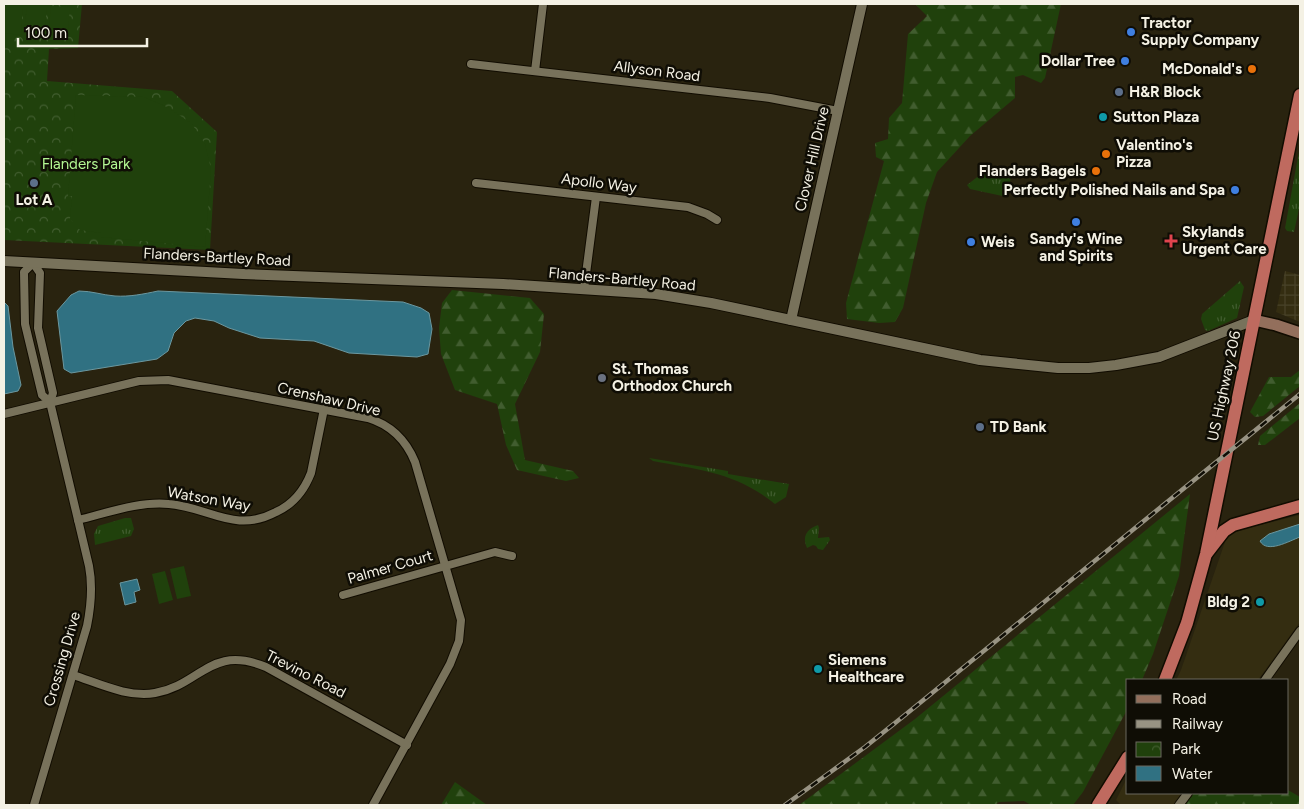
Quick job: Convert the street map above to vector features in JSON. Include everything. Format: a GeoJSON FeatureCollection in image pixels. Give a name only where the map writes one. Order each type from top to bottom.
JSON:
{"type":"FeatureCollection","features":[{"type":"Feature","properties":{"kind":"highway","name":"US Highway 206"},"geometry":{"type":"LineString","coordinates":[[1165,679],[1187,623],[1206,554],[1300,95]]}},
{"type":"Feature","properties":{"kind":"highway"},"geometry":{"type":"LineString","coordinates":[[1206,554],[1224,531],[1232,525],[1300,506]]}},
{"type":"Feature","properties":{"kind":"highway"},"geometry":{"type":"LineString","coordinates":[[1098,805],[1126,760]]}},
{"type":"Feature","properties":{"kind":"main road"},"geometry":{"type":"LineString","coordinates":[[1254,320],[1300,333]]}},
{"type":"Feature","properties":{"kind":"street"},"geometry":{"type":"LineString","coordinates":[[535,71],[543,4]]}},
{"type":"Feature","properties":{"kind":"street","name":"Clover Hill Drive"},"geometry":{"type":"LineString","coordinates":[[791,320],[862,4]]}},
{"type":"Feature","properties":{"kind":"street","name":"Allyson Road"},"geometry":{"type":"LineString","coordinates":[[471,64],[770,98],[838,111]]}},
{"type":"Feature","properties":{"kind":"street","name":"Apollo Way"},"geometry":{"type":"LineString","coordinates":[[476,183],[688,207],[718,220]]}},
{"type":"Feature","properties":{"kind":"street"},"geometry":{"type":"LineString","coordinates":[[584,289],[596,197]]}},
{"type":"Feature","properties":{"kind":"street","name":"Flanders-Bartley Road"},"geometry":{"type":"LineString","coordinates":[[4,261],[584,289],[672,296],[980,360],[1032,366],[1078,368],[1116,365],[1159,357],[1254,320]]}},
{"type":"Feature","properties":{"kind":"street","name":"Crossing Drive"},"geometry":{"type":"LineString","coordinates":[[34,805],[87,626],[91,604],[91,575],[50,402],[53,393],[38,328],[40,273],[33,263],[24,272],[25,324],[42,395],[50,402]]}},
{"type":"Feature","properties":{"kind":"street","name":"Crenshaw Drive"},"geometry":{"type":"LineString","coordinates":[[4,414],[139,381],[168,380],[378,422],[393,430],[403,440],[415,462],[461,620],[459,641],[450,664],[373,805]]}},
{"type":"Feature","properties":{"kind":"street","name":"Watson Way"},"geometry":{"type":"LineString","coordinates":[[78,520],[152,503],[188,507],[241,522],[256,521],[269,516],[289,505],[300,495],[307,483],[311,473],[324,410]]}},
{"type":"Feature","properties":{"kind":"street","name":"Palmer Court"},"geometry":{"type":"LineString","coordinates":[[343,595],[495,552],[512,556]]}},
{"type":"Feature","properties":{"kind":"street"},"geometry":{"type":"LineString","coordinates":[[1266,679],[1300,631]]}},
{"type":"Feature","properties":{"kind":"street","name":"Trevino Road"},"geometry":{"type":"LineString","coordinates":[[73,675],[126,691],[140,694],[154,693],[172,688],[213,664],[230,660],[246,661],[266,667],[407,745]]}},
{"type":"Feature","properties":{"kind":"street"},"geometry":{"type":"LineString","coordinates":[[1179,805],[1187,794]]}},
{"type":"Feature","properties":{"kind":"shaded area"},"geometry":{"type":"Polygon","coordinates":[[[1285,271],[1300,275],[1300,322],[1276,312],[1285,271]]]}},
{"type":"Feature","properties":{"kind":"shaded area"},"geometry":{"type":"Polygon","coordinates":[[[1300,515],[1300,622],[1259,679],[1176,679],[1181,670],[1228,533],[1300,515]]]}},
{"type":"Feature","properties":{"kind":"shaded area"},"geometry":{"type":"Polygon","coordinates":[[[1126,780],[1126,794],[1193,794],[1185,805],[1121,805],[1116,800],[1126,780]]]}},
{"type":"Feature","properties":{"kind":"green space","name":"Flanders Park"},"geometry":{"type":"Polygon","coordinates":[[[4,4],[82,4],[78,48],[49,49],[47,81],[172,91],[217,132],[210,250],[4,240],[4,4]]]}},
{"type":"Feature","properties":{"kind":"green space"},"geometry":{"type":"Polygon","coordinates":[[[4,4],[23,4],[21,35],[4,33],[4,4]]]}},
{"type":"Feature","properties":{"kind":"green space"},"geometry":{"type":"Polygon","coordinates":[[[27,4],[47,5],[44,37],[24,35],[27,4]]]}},
{"type":"Feature","properties":{"kind":"green space"},"geometry":{"type":"Polygon","coordinates":[[[915,4],[1061,4],[1045,78],[1041,83],[1023,75],[1015,77],[1015,98],[970,136],[937,172],[926,203],[903,308],[895,322],[879,323],[847,319],[846,303],[884,161],[876,157],[875,143],[888,139],[889,118],[902,103],[908,34],[927,16],[915,4]]]}},
{"type":"Feature","properties":{"kind":"green space"},"geometry":{"type":"Polygon","coordinates":[[[51,6],[70,7],[67,40],[48,38],[51,6]]]}},
{"type":"Feature","properties":{"kind":"green space"},"geometry":{"type":"Polygon","coordinates":[[[76,95],[144,97],[169,108],[192,124],[205,144],[211,169],[205,247],[101,237],[101,233],[80,230],[70,219],[72,196],[68,196],[76,95]]]}},
{"type":"Feature","properties":{"kind":"green space"},"geometry":{"type":"Polygon","coordinates":[[[1300,146],[1300,204],[1294,232],[1287,231],[1285,228],[1300,146]]]}},
{"type":"Feature","properties":{"kind":"green space"},"geometry":{"type":"Polygon","coordinates":[[[1013,165],[1018,166],[1018,168],[1013,167],[1007,197],[970,189],[967,185],[985,171],[1003,171],[1013,165]]]}},
{"type":"Feature","properties":{"kind":"green space"},"geometry":{"type":"Polygon","coordinates":[[[1240,281],[1244,287],[1237,318],[1208,331],[1205,330],[1201,319],[1202,314],[1240,281]]]}},
{"type":"Feature","properties":{"kind":"green space"},"geometry":{"type":"Polygon","coordinates":[[[452,290],[530,298],[544,314],[540,352],[515,404],[525,460],[573,471],[579,478],[566,481],[517,470],[506,445],[497,404],[455,390],[441,354],[439,328],[442,303],[452,290]]]}},
{"type":"Feature","properties":{"kind":"green space"},"geometry":{"type":"Polygon","coordinates":[[[1300,370],[1300,386],[1263,416],[1255,417],[1250,412],[1269,377],[1291,377],[1300,370]]]}},
{"type":"Feature","properties":{"kind":"green space"},"geometry":{"type":"Polygon","coordinates":[[[1300,403],[1300,418],[1265,445],[1258,445],[1260,436],[1300,403]]]}},
{"type":"Feature","properties":{"kind":"green space"},"geometry":{"type":"Polygon","coordinates":[[[649,458],[728,471],[728,474],[789,484],[786,497],[775,504],[746,485],[731,479],[702,470],[653,461],[649,458]]]}},
{"type":"Feature","properties":{"kind":"green space"},"geometry":{"type":"Polygon","coordinates":[[[1190,494],[1179,576],[1153,654],[1142,679],[1126,679],[1126,712],[1083,792],[1073,805],[1031,805],[1024,801],[999,802],[995,805],[799,805],[915,719],[1190,494]]]}},
{"type":"Feature","properties":{"kind":"green space"},"geometry":{"type":"Polygon","coordinates":[[[131,518],[134,529],[131,536],[95,545],[94,534],[98,526],[131,518]]]}},
{"type":"Feature","properties":{"kind":"green space"},"geometry":{"type":"Polygon","coordinates":[[[818,525],[818,538],[829,537],[830,540],[823,550],[813,545],[807,548],[806,534],[818,525]]]}},
{"type":"Feature","properties":{"kind":"green space"},"geometry":{"type":"Polygon","coordinates":[[[184,566],[191,596],[177,599],[170,569],[184,566]]]}},
{"type":"Feature","properties":{"kind":"green space"},"geometry":{"type":"Polygon","coordinates":[[[165,571],[173,600],[159,604],[152,574],[165,571]]]}},
{"type":"Feature","properties":{"kind":"green space"},"geometry":{"type":"Polygon","coordinates":[[[455,782],[487,805],[441,805],[455,782]]]}},
{"type":"Feature","properties":{"kind":"green space"},"geometry":{"type":"Polygon","coordinates":[[[1289,791],[1300,797],[1300,805],[1185,805],[1193,794],[1289,794],[1289,791]]]}},
{"type":"Feature","properties":{"kind":"water"},"geometry":{"type":"Polygon","coordinates":[[[79,291],[120,296],[158,291],[403,302],[429,313],[432,329],[428,354],[417,357],[349,353],[314,341],[260,338],[214,321],[195,318],[186,321],[174,333],[168,351],[157,359],[71,373],[64,369],[57,311],[71,295],[79,291]]]}},
{"type":"Feature","properties":{"kind":"water"},"geometry":{"type":"Polygon","coordinates":[[[4,302],[8,306],[13,347],[21,385],[18,391],[4,394],[4,302]]]}},
{"type":"Feature","properties":{"kind":"water"},"geometry":{"type":"Polygon","coordinates":[[[1300,524],[1300,537],[1273,547],[1263,545],[1260,541],[1269,534],[1300,524]]]}},
{"type":"Feature","properties":{"kind":"water"},"geometry":{"type":"Polygon","coordinates":[[[137,579],[140,590],[134,592],[136,602],[125,605],[120,583],[137,579]]]}},
{"type":"Feature","properties":{"kind":"railway"},"geometry":{"type":"LineString","coordinates":[[785,805],[865,747],[1300,394]]}},
{"type":"Feature","properties":{"kind":"place","name":"Tractor Supply Company"},"geometry":{"type":"Point","coordinates":[1131,32]}},
{"type":"Feature","properties":{"kind":"place","name":"Dollar Tree"},"geometry":{"type":"Point","coordinates":[1125,61]}},
{"type":"Feature","properties":{"kind":"place","name":"McDonald's"},"geometry":{"type":"Point","coordinates":[1252,69]}},
{"type":"Feature","properties":{"kind":"place","name":"H&R Block"},"geometry":{"type":"Point","coordinates":[1119,92]}},
{"type":"Feature","properties":{"kind":"place","name":"Sutton Plaza"},"geometry":{"type":"Point","coordinates":[1103,117]}},
{"type":"Feature","properties":{"kind":"place","name":"Valentino's Pizza"},"geometry":{"type":"Point","coordinates":[1106,154]}},
{"type":"Feature","properties":{"kind":"place","name":"Flanders Bagels"},"geometry":{"type":"Point","coordinates":[1096,171]}},
{"type":"Feature","properties":{"kind":"place","name":"Lot A"},"geometry":{"type":"Point","coordinates":[34,183]}},
{"type":"Feature","properties":{"kind":"place","name":"Perfectly Polished Nails and Spa"},"geometry":{"type":"Point","coordinates":[1235,190]}},
{"type":"Feature","properties":{"kind":"place","name":"Sandy's Wine and Spirits"},"geometry":{"type":"Point","coordinates":[1076,222]}},
{"type":"Feature","properties":{"kind":"place","name":"Skylands Urgent Care"},"geometry":{"type":"Point","coordinates":[1171,241]}},
{"type":"Feature","properties":{"kind":"place","name":"Weis"},"geometry":{"type":"Point","coordinates":[971,242]}},
{"type":"Feature","properties":{"kind":"place","name":"St. Thomas Orthodox Church"},"geometry":{"type":"Point","coordinates":[602,378]}},
{"type":"Feature","properties":{"kind":"place","name":"TD Bank"},"geometry":{"type":"Point","coordinates":[980,427]}},
{"type":"Feature","properties":{"kind":"place","name":"Bldg 2"},"geometry":{"type":"Point","coordinates":[1260,602]}},
{"type":"Feature","properties":{"kind":"place","name":"Siemens Healthcare"},"geometry":{"type":"Point","coordinates":[818,669]}}]}
